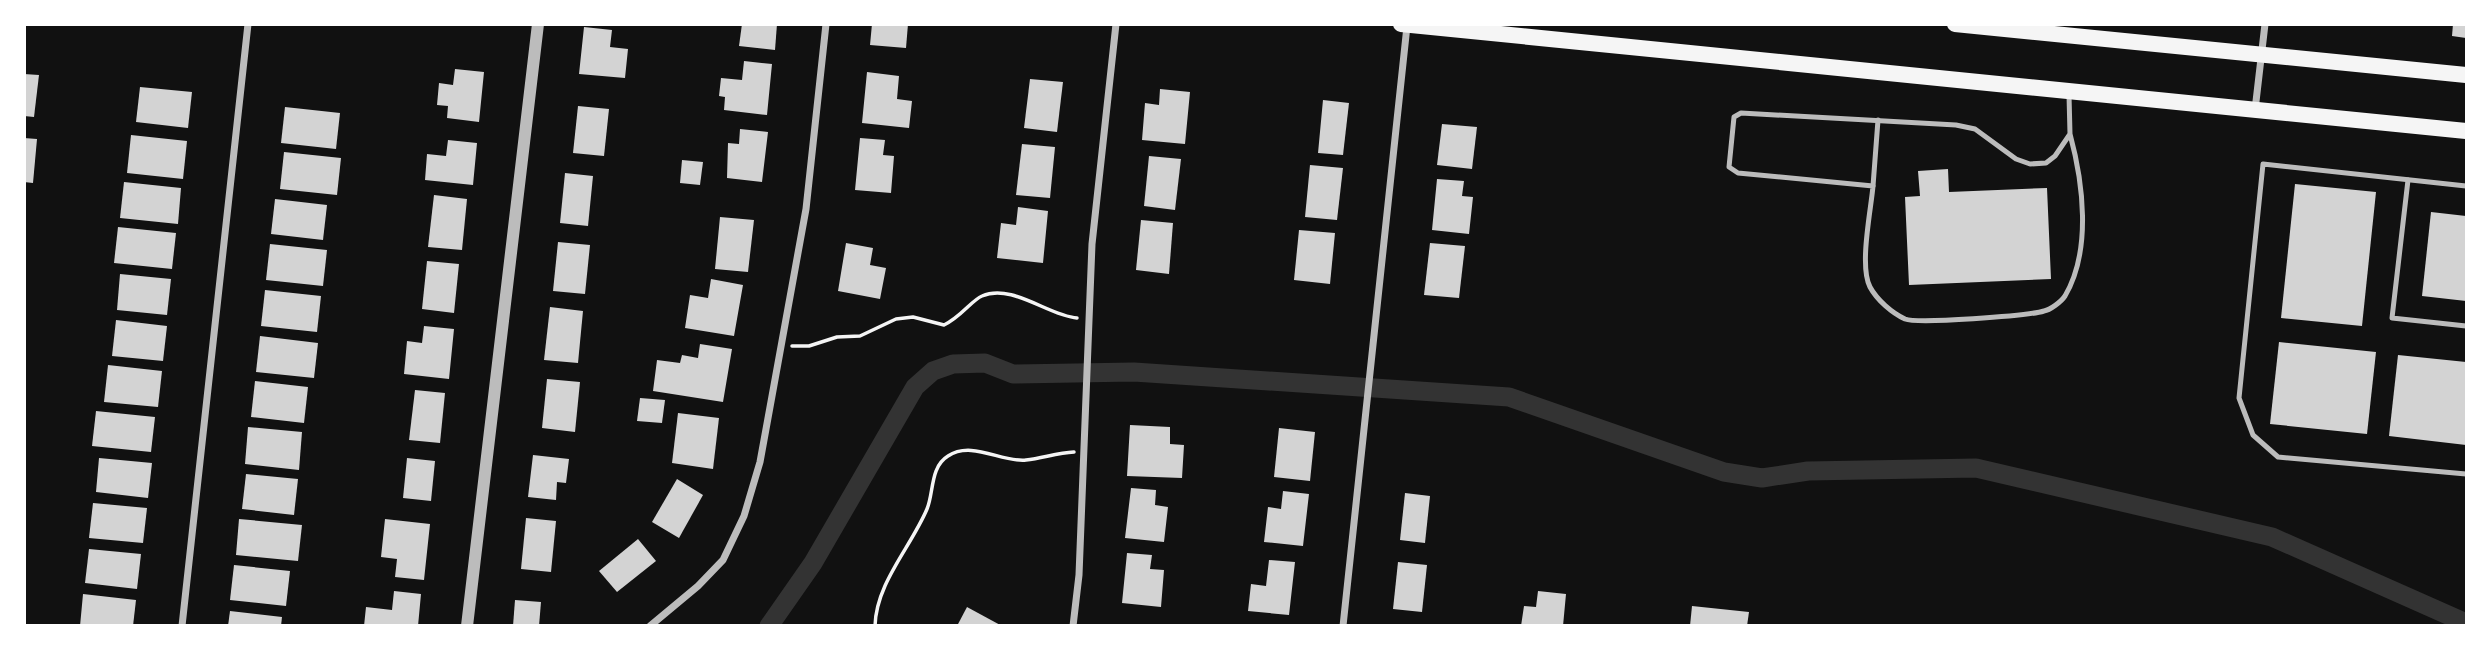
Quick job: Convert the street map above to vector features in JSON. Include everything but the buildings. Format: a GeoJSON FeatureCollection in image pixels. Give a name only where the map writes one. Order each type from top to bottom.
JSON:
{"type":"FeatureCollection","features":[{"type":"Feature","properties":{"kind":"main road"},"geometry":{"type":"LineString","coordinates":[[1401,24],[1548,32],[2070,92],[2466,131]]}},
{"type":"Feature","properties":{"kind":"main road"},"geometry":{"type":"LineString","coordinates":[[1955,24],[2091,31],[2262,55],[2466,75]]}},
{"type":"Feature","properties":{"kind":"street"},"geometry":{"type":"LineString","coordinates":[[182,625],[247,24]]}},
{"type":"Feature","properties":{"kind":"street"},"geometry":{"type":"LineString","coordinates":[[467,625],[538,24]]}},
{"type":"Feature","properties":{"kind":"street"},"geometry":{"type":"LineString","coordinates":[[650,625],[698,586],[723,560],[744,516],[760,462],[806,209],[826,24]]}},
{"type":"Feature","properties":{"kind":"street"},"geometry":{"type":"LineString","coordinates":[[1073,625],[1079,575],[1092,244],[1116,24]]}},
{"type":"Feature","properties":{"kind":"street"},"geometry":{"type":"LineString","coordinates":[[2255,110],[2265,24]]}},
{"type":"Feature","properties":{"kind":"street"},"geometry":{"type":"LineString","coordinates":[[1343,625],[1407,25]]}},
{"type":"Feature","properties":{"kind":"lane"},"geometry":{"type":"LineString","coordinates":[[1878,120],[1866,269],[1870,286],[1890,310],[1908,321],[2046,311],[2064,298],[2077,266],[2083,215],[2082,178],[2070,134],[2070,92]]}},
{"type":"Feature","properties":{"kind":"lane"},"geometry":{"type":"LineString","coordinates":[[1873,186],[1738,173],[1729,167],[1734,117],[1741,113],[1878,120],[1975,129],[2016,159],[2030,164],[2046,163],[2055,156],[2070,134]]}},
{"type":"Feature","properties":{"kind":"lane"},"geometry":{"type":"LineString","coordinates":[[2466,186],[2263,164],[2239,398],[2253,435],[2278,457],[2466,474]]}},
{"type":"Feature","properties":{"kind":"lane"},"geometry":{"type":"LineString","coordinates":[[2408,180],[2392,318],[2466,326]]}},
{"type":"Feature","properties":{"kind":"path"},"geometry":{"type":"LineString","coordinates":[[781,346],[809,345],[837,337],[860,336],[913,317],[944,326],[960,318],[981,296],[997,294],[1030,300],[1066,317],[1089,318]]}},
{"type":"Feature","properties":{"kind":"path"},"geometry":{"type":"LineString","coordinates":[[875,625],[882,593],[928,507],[938,466],[949,454],[973,450],[1025,461],[1052,453],[1084,451]]}},
{"type":"Feature","properties":{"kind":"waterway"},"geometry":{"type":"LineString","coordinates":[[769,626],[813,563],[915,387],[933,371],[953,364],[985,363],[1013,374],[1134,372],[1509,397],[1724,472],[1762,478],[1808,471],[1976,468],[2272,537],[2466,623]]}}]}
